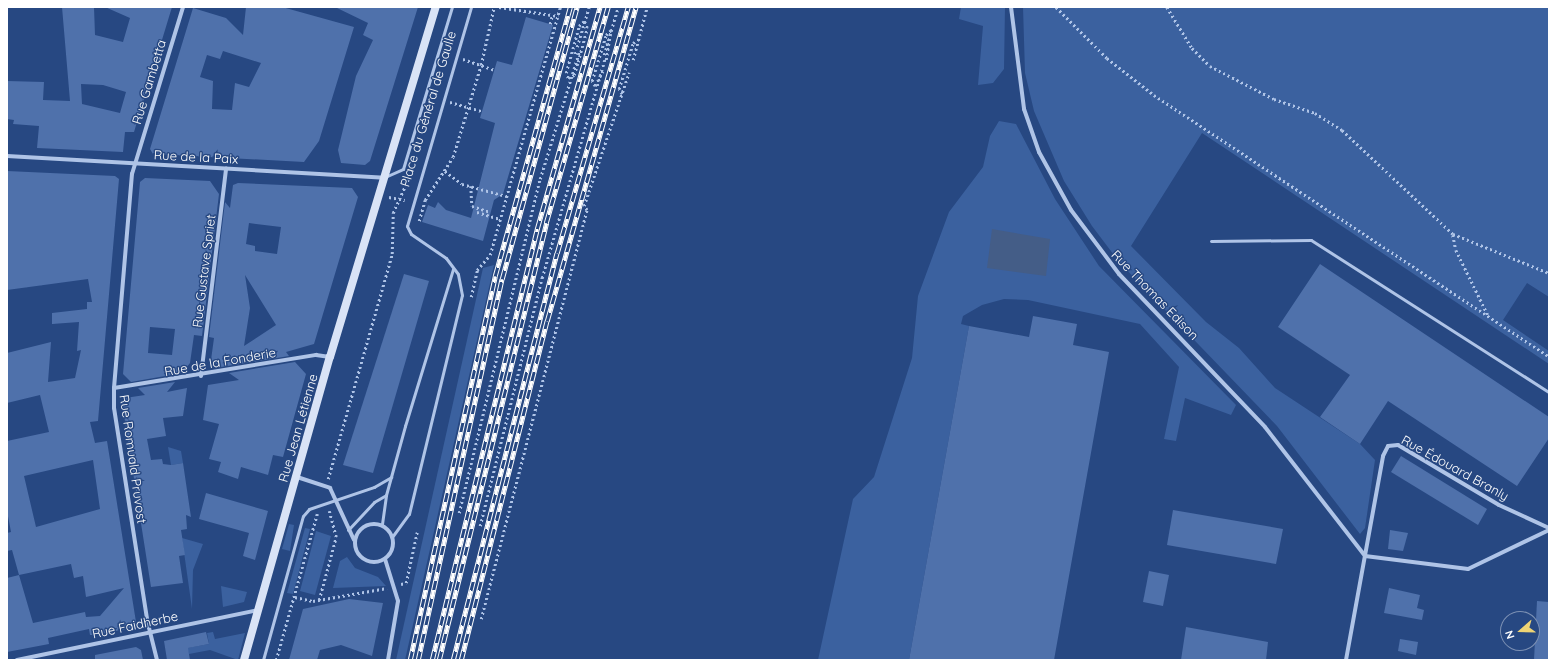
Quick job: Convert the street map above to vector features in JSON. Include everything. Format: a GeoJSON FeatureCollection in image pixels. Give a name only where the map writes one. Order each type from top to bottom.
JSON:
{"type":"FeatureCollection","features":[{"type":"Feature","properties":{"kind":"street","name":"Rue Gambetta"},"geometry":{"type":"LineString","coordinates":[[135,164],[183,7]]}},
{"type":"Feature","properties":{"kind":"street","name":"Place du Général de Gaulle"},"geometry":{"type":"LineString","coordinates":[[376,203],[436,7]]}},
{"type":"Feature","properties":{"kind":"street","name":"Rue Thomas Edison"},"geometry":{"type":"LineString","coordinates":[[1011,7],[1020,90],[1031,132],[1071,210],[1119,274],[1265,427],[1365,556]]}},
{"type":"Feature","properties":{"kind":"street","name":"Rue de la Paix"},"geometry":{"type":"LineString","coordinates":[[7,156],[384,178]]}},
{"type":"Feature","properties":{"kind":"street","name":"Rue Romuald Pruvost"},"geometry":{"type":"LineString","coordinates":[[135,164],[114,388],[114,408],[149,633],[157,660]]}},
{"type":"Feature","properties":{"kind":"street","name":"Rue Gustave Spriet"},"geometry":{"type":"LineString","coordinates":[[201,376],[226,168]]}},
{"type":"Feature","properties":{"kind":"street","name":"Rue Jean Létienne"},"geometry":{"type":"LineString","coordinates":[[244,660],[330,357],[376,203]]}},
{"type":"Feature","properties":{"kind":"street","name":"Rue de la Fonderie"},"geometry":{"type":"LineString","coordinates":[[114,388],[201,376],[316,356],[330,357]]}},
{"type":"Feature","properties":{"kind":"street","name":"Rue Édouard Branly"},"geometry":{"type":"LineString","coordinates":[[1365,556],[1383,456],[1393,444],[1499,505],[1549,529]]}},
{"type":"Feature","properties":{"kind":"street"},"geometry":{"type":"LineString","coordinates":[[297,477],[326,485],[336,500],[354,541],[356,552],[364,560],[374,562],[385,559],[392,549],[392,537],[382,524],[365,525],[354,541]]}},
{"type":"Feature","properties":{"kind":"street"},"geometry":{"type":"LineString","coordinates":[[1346,660],[1365,556],[1468,569],[1549,529]]}},
{"type":"Feature","properties":{"kind":"street"},"geometry":{"type":"LineString","coordinates":[[385,559],[396,586],[398,610],[388,660]]}},
{"type":"Feature","properties":{"kind":"street","name":"Rue Faidherbe"},"geometry":{"type":"LineString","coordinates":[[17,660],[258,610]]}},
{"type":"Feature","properties":{"kind":"lane"},"geometry":{"type":"LineString","coordinates":[[384,178],[403,169],[452,7]]}},
{"type":"Feature","properties":{"kind":"lane","name":"Place du Général de Gaulle"},"geometry":{"type":"LineString","coordinates":[[453,269],[446,258],[411,234],[408,217],[470,7]]}},
{"type":"Feature","properties":{"kind":"lane"},"geometry":{"type":"LineString","coordinates":[[1211,241],[1311,240],[1549,392]]}},
{"type":"Feature","properties":{"kind":"lane"},"geometry":{"type":"LineString","coordinates":[[392,537],[409,514],[462,295],[461,278],[453,269]]}},
{"type":"Feature","properties":{"kind":"lane"},"geometry":{"type":"LineString","coordinates":[[382,524],[386,495],[453,269]]}},
{"type":"Feature","properties":{"kind":"lane"},"geometry":{"type":"LineString","coordinates":[[263,660],[303,516],[319,505],[336,500],[392,477]]}},
{"type":"Feature","properties":{"kind":"lane"},"geometry":{"type":"LineString","coordinates":[[348,530],[374,502],[386,495]]}},
{"type":"Feature","properties":{"kind":"path"},"geometry":{"type":"LineString","coordinates":[[419,221],[425,200],[453,157],[481,65],[494,7]]}},
{"type":"Feature","properties":{"kind":"path"},"geometry":{"type":"LineString","coordinates":[[499,7],[558,16]]}},
{"type":"Feature","properties":{"kind":"path"},"geometry":{"type":"LineString","coordinates":[[471,297],[477,270],[490,255],[525,124],[560,7]]}},
{"type":"Feature","properties":{"kind":"path"},"geometry":{"type":"LineString","coordinates":[[577,47],[589,7]]}},
{"type":"Feature","properties":{"kind":"path"},"geometry":{"type":"LineString","coordinates":[[604,55],[618,7]]}},
{"type":"Feature","properties":{"kind":"path"},"geometry":{"type":"LineString","coordinates":[[633,60],[647,7]]}},
{"type":"Feature","properties":{"kind":"path"},"geometry":{"type":"LineString","coordinates":[[1056,7],[1106,58],[1154,95],[1549,356]]}},
{"type":"Feature","properties":{"kind":"path"},"geometry":{"type":"LineString","coordinates":[[1167,7],[1192,48],[1210,66],[1274,99],[1315,113],[1342,130],[1453,234],[1549,273]]}},
{"type":"Feature","properties":{"kind":"path"},"geometry":{"type":"LineString","coordinates":[[550,24],[552,15]]}},
{"type":"Feature","properties":{"kind":"path"},"geometry":{"type":"LineString","coordinates":[[568,78],[570,59],[579,26],[584,21]]}},
{"type":"Feature","properties":{"kind":"path"},"geometry":{"type":"LineString","coordinates":[[568,78],[574,75],[578,62],[587,28],[584,21]]}},
{"type":"Feature","properties":{"kind":"path"},"geometry":{"type":"LineString","coordinates":[[595,86],[592,81],[606,35],[611,30]]}},
{"type":"Feature","properties":{"kind":"path"},"geometry":{"type":"LineString","coordinates":[[595,86],[603,70],[613,36],[611,30]]}},
{"type":"Feature","properties":{"kind":"path"},"geometry":{"type":"LineString","coordinates":[[622,94],[620,89],[631,50],[639,39]]}},
{"type":"Feature","properties":{"kind":"path"},"geometry":{"type":"LineString","coordinates":[[459,513],[521,250],[568,78],[577,52]]}},
{"type":"Feature","properties":{"kind":"path"},"geometry":{"type":"LineString","coordinates":[[570,59],[578,62]]}},
{"type":"Feature","properties":{"kind":"path"},"geometry":{"type":"LineString","coordinates":[[480,526],[540,285],[595,86],[605,59]]}},
{"type":"Feature","properties":{"kind":"path"},"geometry":{"type":"LineString","coordinates":[[597,67],[603,70]]}},
{"type":"Feature","properties":{"kind":"path"},"geometry":{"type":"LineString","coordinates":[[481,619],[588,210],[584,206],[629,72]]}},
{"type":"Feature","properties":{"kind":"path"},"geometry":{"type":"LineString","coordinates":[[445,171],[471,186],[506,196]]}},
{"type":"Feature","properties":{"kind":"path"},"geometry":{"type":"LineString","coordinates":[[471,186],[472,206],[490,212]]}},
{"type":"Feature","properties":{"kind":"path"},"geometry":{"type":"LineString","coordinates":[[326,485],[392,254],[393,214],[398,198],[405,200]]}},
{"type":"Feature","properties":{"kind":"path"},"geometry":{"type":"LineString","coordinates":[[477,212],[500,219]]}},
{"type":"Feature","properties":{"kind":"path"},"geometry":{"type":"LineString","coordinates":[[1453,234],[1456,250],[1488,316]]}},
{"type":"Feature","properties":{"kind":"path"},"geometry":{"type":"LineString","coordinates":[[276,660],[295,597],[319,505]]}},
{"type":"Feature","properties":{"kind":"path"},"geometry":{"type":"LineString","coordinates":[[319,600],[336,537],[329,511]]}},
{"type":"Feature","properties":{"kind":"path"},"geometry":{"type":"LineString","coordinates":[[295,597],[319,600],[406,583],[417,532]]}},
{"type":"Feature","properties":{"kind":"shaded area"},"geometry":{"type":"Polygon","coordinates":[[[961,7],[1005,7],[1004,69],[993,83],[978,85],[983,26],[959,19],[961,7]]]}},
{"type":"Feature","properties":{"kind":"shaded area"},"geometry":{"type":"Polygon","coordinates":[[[1023,7],[1549,7],[1549,297],[1527,283],[1503,320],[1549,351],[1549,364],[1202,133],[1131,246],[1206,322],[1239,348],[1275,388],[1360,444],[1375,460],[1365,528],[1360,534],[1277,426],[1120,263],[1092,226],[1064,181],[1034,111],[1025,73],[1023,7]]]}},
{"type":"Feature","properties":{"kind":"shaded area"},"geometry":{"type":"Polygon","coordinates":[[[999,121],[1016,124],[1055,199],[1099,266],[1236,405],[1231,415],[1185,398],[1176,441],[1164,439],[1179,367],[1140,324],[1028,300],[1004,299],[982,305],[963,316],[961,324],[969,326],[909,660],[818,660],[853,499],[874,477],[912,358],[918,296],[949,212],[983,167],[990,136],[999,121]]]}},
{"type":"Feature","properties":{"kind":"shaded area"},"geometry":{"type":"Polygon","coordinates":[[[992,229],[1050,239],[1046,276],[987,268],[992,229]]]}},
{"type":"Feature","properties":{"kind":"shaded area"},"geometry":{"type":"Polygon","coordinates":[[[494,265],[405,660],[396,660],[483,268],[494,265]]]}},
{"type":"Feature","properties":{"kind":"shaded area"},"geometry":{"type":"Polygon","coordinates":[[[168,447],[181,451],[183,463],[171,465],[168,447]]]}},
{"type":"Feature","properties":{"kind":"shaded area"},"geometry":{"type":"Polygon","coordinates":[[[289,524],[294,525],[290,551],[282,549],[289,524]]]}},
{"type":"Feature","properties":{"kind":"shaded area"},"geometry":{"type":"Polygon","coordinates":[[[305,528],[310,529],[293,594],[287,593],[305,528]]]}},
{"type":"Feature","properties":{"kind":"shaded area"},"geometry":{"type":"Polygon","coordinates":[[[316,531],[331,536],[315,595],[300,591],[316,531]]]}},
{"type":"Feature","properties":{"kind":"shaded area"},"geometry":{"type":"Polygon","coordinates":[[[182,538],[203,544],[193,570],[192,609],[182,538]]]}},
{"type":"Feature","properties":{"kind":"shaded area"},"geometry":{"type":"Polygon","coordinates":[[[347,557],[355,568],[378,577],[386,586],[333,588],[340,561],[347,557]]]}},
{"type":"Feature","properties":{"kind":"shaded area"},"geometry":{"type":"Polygon","coordinates":[[[221,586],[247,592],[244,602],[223,607],[221,586]]]}},
{"type":"Feature","properties":{"kind":"shaded area"},"geometry":{"type":"Polygon","coordinates":[[[213,632],[215,639],[245,633],[238,660],[210,650],[189,654],[187,648],[209,644],[207,633],[213,632]]]}},
{"type":"Feature","properties":{"kind":"building"},"geometry":{"type":"Polygon","coordinates":[[[62,7],[94,7],[95,35],[123,42],[130,18],[105,7],[172,7],[134,132],[125,132],[123,152],[37,148],[39,126],[13,124],[14,120],[7,119],[7,81],[44,82],[43,100],[70,101],[62,7]],[[81,84],[82,104],[120,113],[126,92],[103,85],[81,84]]]}},
{"type":"Feature","properties":{"kind":"building"},"geometry":{"type":"Polygon","coordinates":[[[246,7],[282,7],[354,27],[319,141],[304,162],[153,154],[150,149],[193,8],[226,18],[243,35],[246,7]],[[223,51],[220,59],[207,55],[200,77],[213,81],[212,109],[232,110],[235,83],[249,87],[261,63],[223,51]]]}},
{"type":"Feature","properties":{"kind":"building"},"geometry":{"type":"Polygon","coordinates":[[[335,7],[418,7],[370,161],[365,165],[341,163],[338,150],[356,76],[373,40],[363,35],[368,23],[335,7]]]}},
{"type":"Feature","properties":{"kind":"building"},"geometry":{"type":"Polygon","coordinates":[[[526,17],[553,25],[503,194],[494,200],[483,241],[422,222],[428,205],[435,208],[438,202],[446,210],[471,218],[495,123],[480,118],[497,61],[512,65],[526,17]]]}},
{"type":"Feature","properties":{"kind":"building"},"geometry":{"type":"Polygon","coordinates":[[[7,171],[115,176],[119,179],[98,421],[90,422],[95,443],[107,441],[136,622],[131,628],[95,635],[90,635],[89,629],[48,638],[49,644],[7,652],[7,578],[19,575],[12,550],[7,551],[7,533],[11,532],[7,511],[7,441],[49,432],[40,395],[7,403],[7,353],[51,342],[48,382],[75,378],[81,350],[77,351],[79,322],[52,324],[52,313],[87,309],[87,302],[92,302],[88,279],[7,290],[7,171]],[[93,460],[24,476],[36,527],[100,509],[93,460]],[[71,564],[19,575],[33,623],[85,612],[86,617],[100,616],[124,588],[86,597],[83,576],[74,578],[71,564]]]}},
{"type":"Feature","properties":{"kind":"building"},"geometry":{"type":"Polygon","coordinates":[[[145,178],[210,181],[219,194],[202,336],[194,335],[190,363],[182,373],[131,382],[123,374],[140,182],[145,178]],[[150,327],[148,353],[172,355],[175,329],[150,327]]]}},
{"type":"Feature","properties":{"kind":"building"},"geometry":{"type":"Polygon","coordinates":[[[238,183],[352,188],[358,197],[314,344],[286,352],[289,356],[221,367],[211,360],[214,338],[209,337],[225,202],[230,208],[233,185],[238,183]],[[249,223],[246,244],[255,246],[255,251],[277,254],[281,227],[249,223]],[[245,275],[250,308],[244,346],[276,325],[245,275]]]}},
{"type":"Feature","properties":{"kind":"building"},"geometry":{"type":"Polygon","coordinates":[[[1320,264],[1549,417],[1549,438],[1517,486],[1388,401],[1360,444],[1320,417],[1350,375],[1278,327],[1320,264]]]}},
{"type":"Feature","properties":{"kind":"building"},"geometry":{"type":"Polygon","coordinates":[[[404,274],[429,281],[373,473],[343,465],[404,274]]]}},
{"type":"Feature","properties":{"kind":"building"},"geometry":{"type":"Polygon","coordinates":[[[1033,316],[1077,324],[1073,345],[1109,352],[1054,660],[909,660],[969,326],[1029,337],[1033,316]]]}},
{"type":"Feature","properties":{"kind":"building"},"geometry":{"type":"Polygon","coordinates":[[[295,362],[306,374],[283,457],[273,455],[268,475],[241,467],[238,479],[218,472],[221,462],[209,459],[219,424],[203,420],[208,385],[239,380],[229,373],[295,362]]]}},
{"type":"Feature","properties":{"kind":"building"},"geometry":{"type":"Polygon","coordinates":[[[175,382],[167,392],[187,388],[183,416],[163,418],[166,436],[147,439],[151,460],[162,459],[163,464],[171,465],[183,463],[191,517],[186,515],[187,529],[181,530],[185,555],[179,556],[183,583],[151,587],[122,402],[125,398],[145,395],[138,388],[175,382]]]}},
{"type":"Feature","properties":{"kind":"building"},"geometry":{"type":"Polygon","coordinates":[[[1401,456],[1487,509],[1478,525],[1391,472],[1401,456]]]}},
{"type":"Feature","properties":{"kind":"building"},"geometry":{"type":"Polygon","coordinates":[[[206,493],[268,511],[255,560],[243,556],[249,533],[199,519],[206,493]]]}},
{"type":"Feature","properties":{"kind":"building"},"geometry":{"type":"Polygon","coordinates":[[[1173,510],[1283,529],[1276,564],[1167,545],[1173,510]]]}},
{"type":"Feature","properties":{"kind":"building"},"geometry":{"type":"Polygon","coordinates":[[[1390,530],[1408,533],[1403,551],[1388,549],[1390,530]]]}},
{"type":"Feature","properties":{"kind":"building"},"geometry":{"type":"Polygon","coordinates":[[[1149,571],[1169,575],[1163,606],[1143,602],[1149,571]]]}},
{"type":"Feature","properties":{"kind":"building"},"geometry":{"type":"Polygon","coordinates":[[[1389,588],[1420,595],[1417,608],[1424,610],[1422,620],[1384,613],[1389,588]]]}},
{"type":"Feature","properties":{"kind":"building"},"geometry":{"type":"Polygon","coordinates":[[[349,599],[383,603],[372,656],[341,645],[320,650],[317,660],[289,660],[303,609],[349,599]]]}},
{"type":"Feature","properties":{"kind":"building"},"geometry":{"type":"Polygon","coordinates":[[[1537,601],[1549,602],[1549,660],[1534,660],[1534,651],[1540,651],[1540,611],[1536,611],[1537,601]]]}},
{"type":"Feature","properties":{"kind":"building"},"geometry":{"type":"Polygon","coordinates":[[[1186,627],[1268,642],[1266,660],[1181,660],[1186,627]]]}},
{"type":"Feature","properties":{"kind":"building"},"geometry":{"type":"Polygon","coordinates":[[[206,632],[209,644],[188,648],[190,660],[167,660],[164,641],[206,632]]]}},
{"type":"Feature","properties":{"kind":"building"},"geometry":{"type":"Polygon","coordinates":[[[1400,639],[1418,642],[1416,655],[1398,651],[1400,639]]]}},
{"type":"Feature","properties":{"kind":"building"},"geometry":{"type":"Polygon","coordinates":[[[136,647],[141,650],[143,660],[95,660],[95,655],[136,647]]]}},
{"type":"Feature","properties":{"kind":"railway"},"geometry":{"type":"LineString","coordinates":[[410,660],[495,276],[570,7]]}},
{"type":"Feature","properties":{"kind":"railway"},"geometry":{"type":"LineString","coordinates":[[418,660],[502,279],[577,7]]}},
{"type":"Feature","properties":{"kind":"railway"},"geometry":{"type":"LineString","coordinates":[[432,660],[537,229],[600,7]]}},
{"type":"Feature","properties":{"kind":"railway"},"geometry":{"type":"LineString","coordinates":[[439,660],[546,223],[608,7]]}},
{"type":"Feature","properties":{"kind":"railway"},"geometry":{"type":"LineString","coordinates":[[453,660],[557,253],[628,7]]}},
{"type":"Feature","properties":{"kind":"railway"},"geometry":{"type":"LineString","coordinates":[[461,660],[547,321],[636,7]]}}]}
